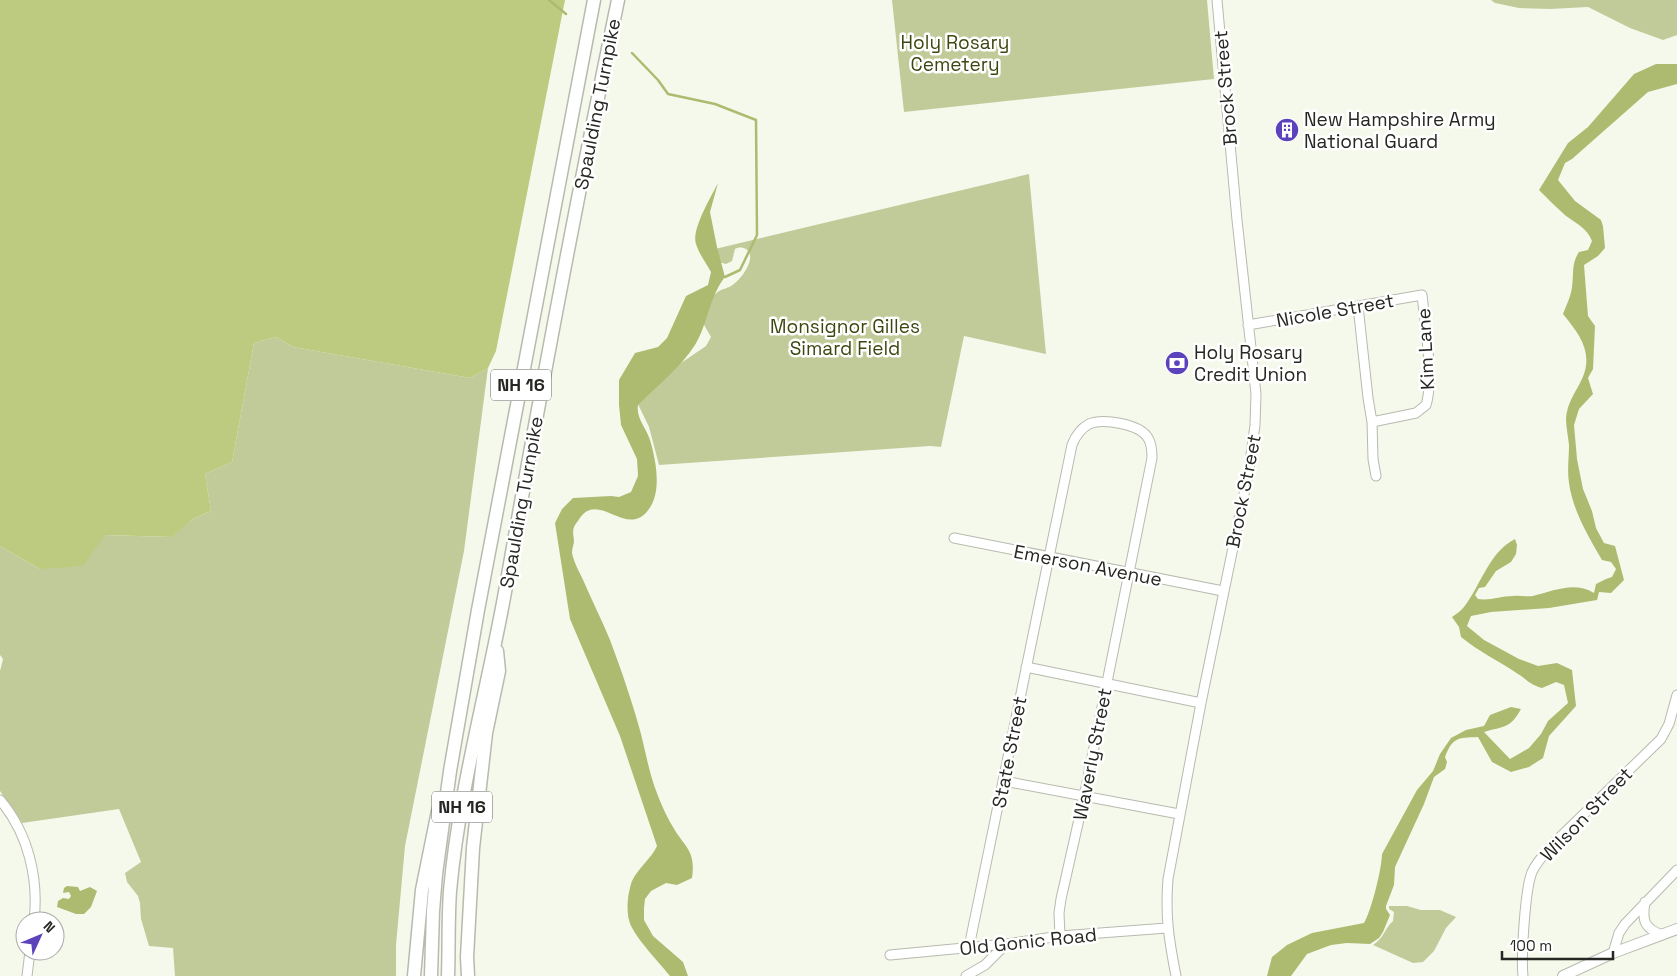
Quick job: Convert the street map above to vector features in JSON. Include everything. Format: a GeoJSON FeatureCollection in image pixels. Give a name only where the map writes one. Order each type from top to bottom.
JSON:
{"type":"FeatureCollection","features":[{"type":"Feature","properties":{"kind":"highway","name":"Spaulding Turnpike"},"geometry":{"type":"LineString","coordinates":[[431,976],[436,874],[450,771],[478,610],[594,0]]}},
{"type":"Feature","properties":{"kind":"highway","name":"Spaulding Turnpike"},"geometry":{"type":"LineString","coordinates":[[448,976],[450,892],[462,809],[496,641],[548,352],[618,0]]}},
{"type":"Feature","properties":{"kind":"highway"},"geometry":{"type":"LineString","coordinates":[[468,976],[470,888],[477,804],[486,733],[499,671],[496,641]]}},
{"type":"Feature","properties":{"kind":"highway"},"geometry":{"type":"LineString","coordinates":[[414,976],[422,890],[431,837],[441,796],[450,771]]}},
{"type":"Feature","properties":{"kind":"main road"},"geometry":{"type":"LineString","coordinates":[[1563,976],[1613,953],[1677,929]]}},
{"type":"Feature","properties":{"kind":"street","name":"Brock Street"},"geometry":{"type":"LineString","coordinates":[[1176,976],[1167,928],[1166,898],[1168,879],[1223,591],[1249,470],[1255,425],[1256,394],[1217,0]]}},
{"type":"Feature","properties":{"kind":"street","name":"Nicole Street"},"geometry":{"type":"LineString","coordinates":[[1248,325],[1422,295]]}},
{"type":"Feature","properties":{"kind":"street","name":"Kim Lane"},"geometry":{"type":"LineString","coordinates":[[1372,422],[1416,413],[1426,405],[1428,360],[1422,295]]}},
{"type":"Feature","properties":{"kind":"street"},"geometry":{"type":"LineString","coordinates":[[1358,306],[1372,422],[1376,476]]}},
{"type":"Feature","properties":{"kind":"street","name":"Waverly Street"},"geometry":{"type":"LineString","coordinates":[[1050,557],[1072,445],[1080,430],[1096,422],[1114,423],[1142,432],[1148,438],[1152,453],[1130,573],[1061,899],[1059,913],[1060,936]]}},
{"type":"Feature","properties":{"kind":"street","name":"Emerson Avenue"},"geometry":{"type":"LineString","coordinates":[[954,538],[1223,591]]}},
{"type":"Feature","properties":{"kind":"street","name":"State Street"},"geometry":{"type":"LineString","coordinates":[[969,947],[1050,557]]}},
{"type":"Feature","properties":{"kind":"street"},"geometry":{"type":"LineString","coordinates":[[1026,667],[1201,703]]}},
{"type":"Feature","properties":{"kind":"street","name":"Wilson Street"},"geometry":{"type":"LineString","coordinates":[[1524,976],[1522,969],[1525,919],[1532,873],[1541,857],[1553,844],[1661,739],[1669,724],[1677,695]]}},
{"type":"Feature","properties":{"kind":"street"},"geometry":{"type":"LineString","coordinates":[[1004,782],[1179,814]]}},
{"type":"Feature","properties":{"kind":"street"},"geometry":{"type":"LineString","coordinates":[[0,800],[14,819],[28,852],[35,882],[34,911]]}},
{"type":"Feature","properties":{"kind":"street"},"geometry":{"type":"LineString","coordinates":[[1613,953],[1619,933],[1632,916],[1677,870]]}},
{"type":"Feature","properties":{"kind":"street"},"geometry":{"type":"LineString","coordinates":[[1645,902],[1643,912],[1646,925],[1654,932],[1662,934]]}},
{"type":"Feature","properties":{"kind":"street","name":"Old Gonic Road"},"geometry":{"type":"LineString","coordinates":[[890,955],[1006,944],[1060,936],[1167,928]]}},
{"type":"Feature","properties":{"kind":"street"},"geometry":{"type":"LineString","coordinates":[[966,976],[985,965],[1006,944]]}},
{"type":"Feature","properties":{"kind":"street"},"geometry":{"type":"LineString","coordinates":[[27,976],[29,961]]}},
{"type":"Feature","properties":{"kind":"green space","name":"Holy Rosary Cemetery"},"geometry":{"type":"Polygon","coordinates":[[[892,0],[1207,0],[1214,79],[904,112],[892,0]]]}},
{"type":"Feature","properties":{"kind":"green space"},"geometry":{"type":"Polygon","coordinates":[[[1491,0],[1677,0],[1677,35],[1663,40],[1630,28],[1588,7],[1519,8],[1495,3],[1491,0]]]}},
{"type":"Feature","properties":{"kind":"green space","name":"Monsignor Gilles Simard Field"},"geometry":{"type":"Polygon","coordinates":[[[1029,174],[1046,354],[964,336],[941,447],[930,446],[659,465],[649,427],[635,398],[706,346],[711,337],[703,323],[705,303],[719,291],[737,281],[748,266],[750,259],[748,250],[739,248],[735,249],[732,261],[726,264],[719,262],[711,250],[1029,174]]]}},
{"type":"Feature","properties":{"kind":"green space"},"geometry":{"type":"Polygon","coordinates":[[[276,337],[293,347],[470,378],[488,368],[464,551],[405,846],[396,945],[396,976],[175,976],[173,948],[149,946],[141,919],[138,896],[127,882],[125,873],[141,862],[119,809],[22,823],[0,791],[0,671],[3,659],[0,655],[0,546],[40,569],[105,535],[171,537],[193,519],[211,511],[205,474],[232,462],[254,343],[276,337]]]}},
{"type":"Feature","properties":{"kind":"green space"},"geometry":{"type":"Polygon","coordinates":[[[1389,906],[1440,910],[1456,917],[1446,928],[1434,951],[1423,962],[1413,963],[1373,945],[1380,939],[1393,921],[1394,912],[1389,909],[1389,906]]]}},
{"type":"Feature","properties":{"kind":"shaded area"},"geometry":{"type":"Polygon","coordinates":[[[0,0],[565,0],[496,351],[488,368],[470,378],[293,347],[276,337],[254,343],[232,462],[205,474],[211,511],[193,519],[172,537],[105,535],[83,566],[40,569],[0,546],[0,0]]]}},
{"type":"Feature","properties":{"kind":"shaded area"},"geometry":{"type":"Polygon","coordinates":[[[1656,64],[1677,64],[1677,84],[1648,92],[1572,159],[1565,163],[1558,180],[1575,201],[1601,220],[1603,226],[1605,248],[1598,256],[1584,265],[1588,316],[1595,326],[1593,369],[1588,378],[1593,394],[1579,409],[1574,425],[1577,459],[1583,489],[1592,511],[1596,528],[1604,543],[1615,546],[1624,580],[1611,593],[1599,592],[1597,600],[1549,608],[1491,612],[1471,616],[1467,626],[1484,640],[1519,659],[1538,666],[1557,663],[1572,670],[1576,706],[1549,736],[1543,758],[1529,767],[1511,772],[1492,762],[1478,737],[1460,738],[1453,742],[1445,757],[1447,762],[1445,769],[1434,777],[1424,804],[1395,867],[1394,885],[1386,906],[1390,915],[1379,938],[1370,944],[1347,943],[1331,945],[1307,954],[1291,976],[1267,976],[1272,957],[1287,945],[1312,933],[1364,923],[1376,890],[1382,854],[1417,790],[1433,771],[1440,754],[1451,738],[1466,730],[1484,726],[1490,715],[1511,707],[1521,709],[1506,726],[1484,732],[1510,759],[1529,748],[1541,734],[1548,721],[1568,703],[1564,685],[1556,682],[1542,688],[1532,684],[1461,637],[1459,627],[1452,617],[1464,607],[1498,552],[1515,539],[1517,545],[1516,554],[1511,562],[1496,571],[1485,587],[1479,588],[1475,595],[1478,599],[1533,596],[1571,587],[1586,589],[1594,593],[1596,584],[1612,577],[1616,569],[1611,562],[1602,560],[1586,532],[1574,503],[1568,478],[1569,445],[1566,418],[1571,400],[1584,373],[1586,355],[1580,338],[1563,314],[1570,297],[1576,256],[1579,252],[1588,250],[1592,241],[1584,229],[1566,216],[1539,190],[1568,143],[1588,127],[1634,74],[1656,64]]]}},
{"type":"Feature","properties":{"kind":"shaded area"},"geometry":{"type":"Polygon","coordinates":[[[718,183],[710,212],[725,277],[715,293],[695,345],[675,369],[638,405],[638,415],[650,440],[656,466],[657,485],[653,502],[649,509],[640,517],[631,520],[594,509],[586,512],[576,523],[573,531],[573,557],[607,633],[631,699],[655,788],[667,817],[691,855],[692,878],[677,885],[666,883],[651,891],[645,899],[644,920],[653,936],[683,962],[688,976],[670,976],[635,933],[629,920],[628,901],[632,881],[657,846],[620,736],[570,619],[555,523],[562,509],[573,498],[619,497],[631,492],[638,476],[637,459],[621,425],[619,380],[635,353],[658,347],[667,338],[686,296],[708,285],[711,272],[699,251],[695,238],[702,214],[718,183]]]}},
{"type":"Feature","properties":{"kind":"shaded area"},"geometry":{"type":"Polygon","coordinates":[[[67,886],[78,887],[80,891],[90,887],[97,891],[91,907],[84,914],[76,914],[57,907],[58,901],[63,898],[69,899],[71,896],[69,892],[63,893],[64,888],[67,886]]]}},
{"type":"Feature","properties":{"kind":"waterway"},"geometry":{"type":"LineString","coordinates":[[549,0],[566,14]]}},
{"type":"Feature","properties":{"kind":"waterway"},"geometry":{"type":"LineString","coordinates":[[632,53],[658,80],[668,94],[715,104],[756,120],[757,235],[740,270],[725,277]]}},
{"type":"Feature","properties":{"kind":"place","name":"New Hampshire Army National Guard"},"geometry":{"type":"Point","coordinates":[1287,130]}},
{"type":"Feature","properties":{"kind":"place","name":"Holy Rosary Credit Union"},"geometry":{"type":"Point","coordinates":[1177,363]}}]}
